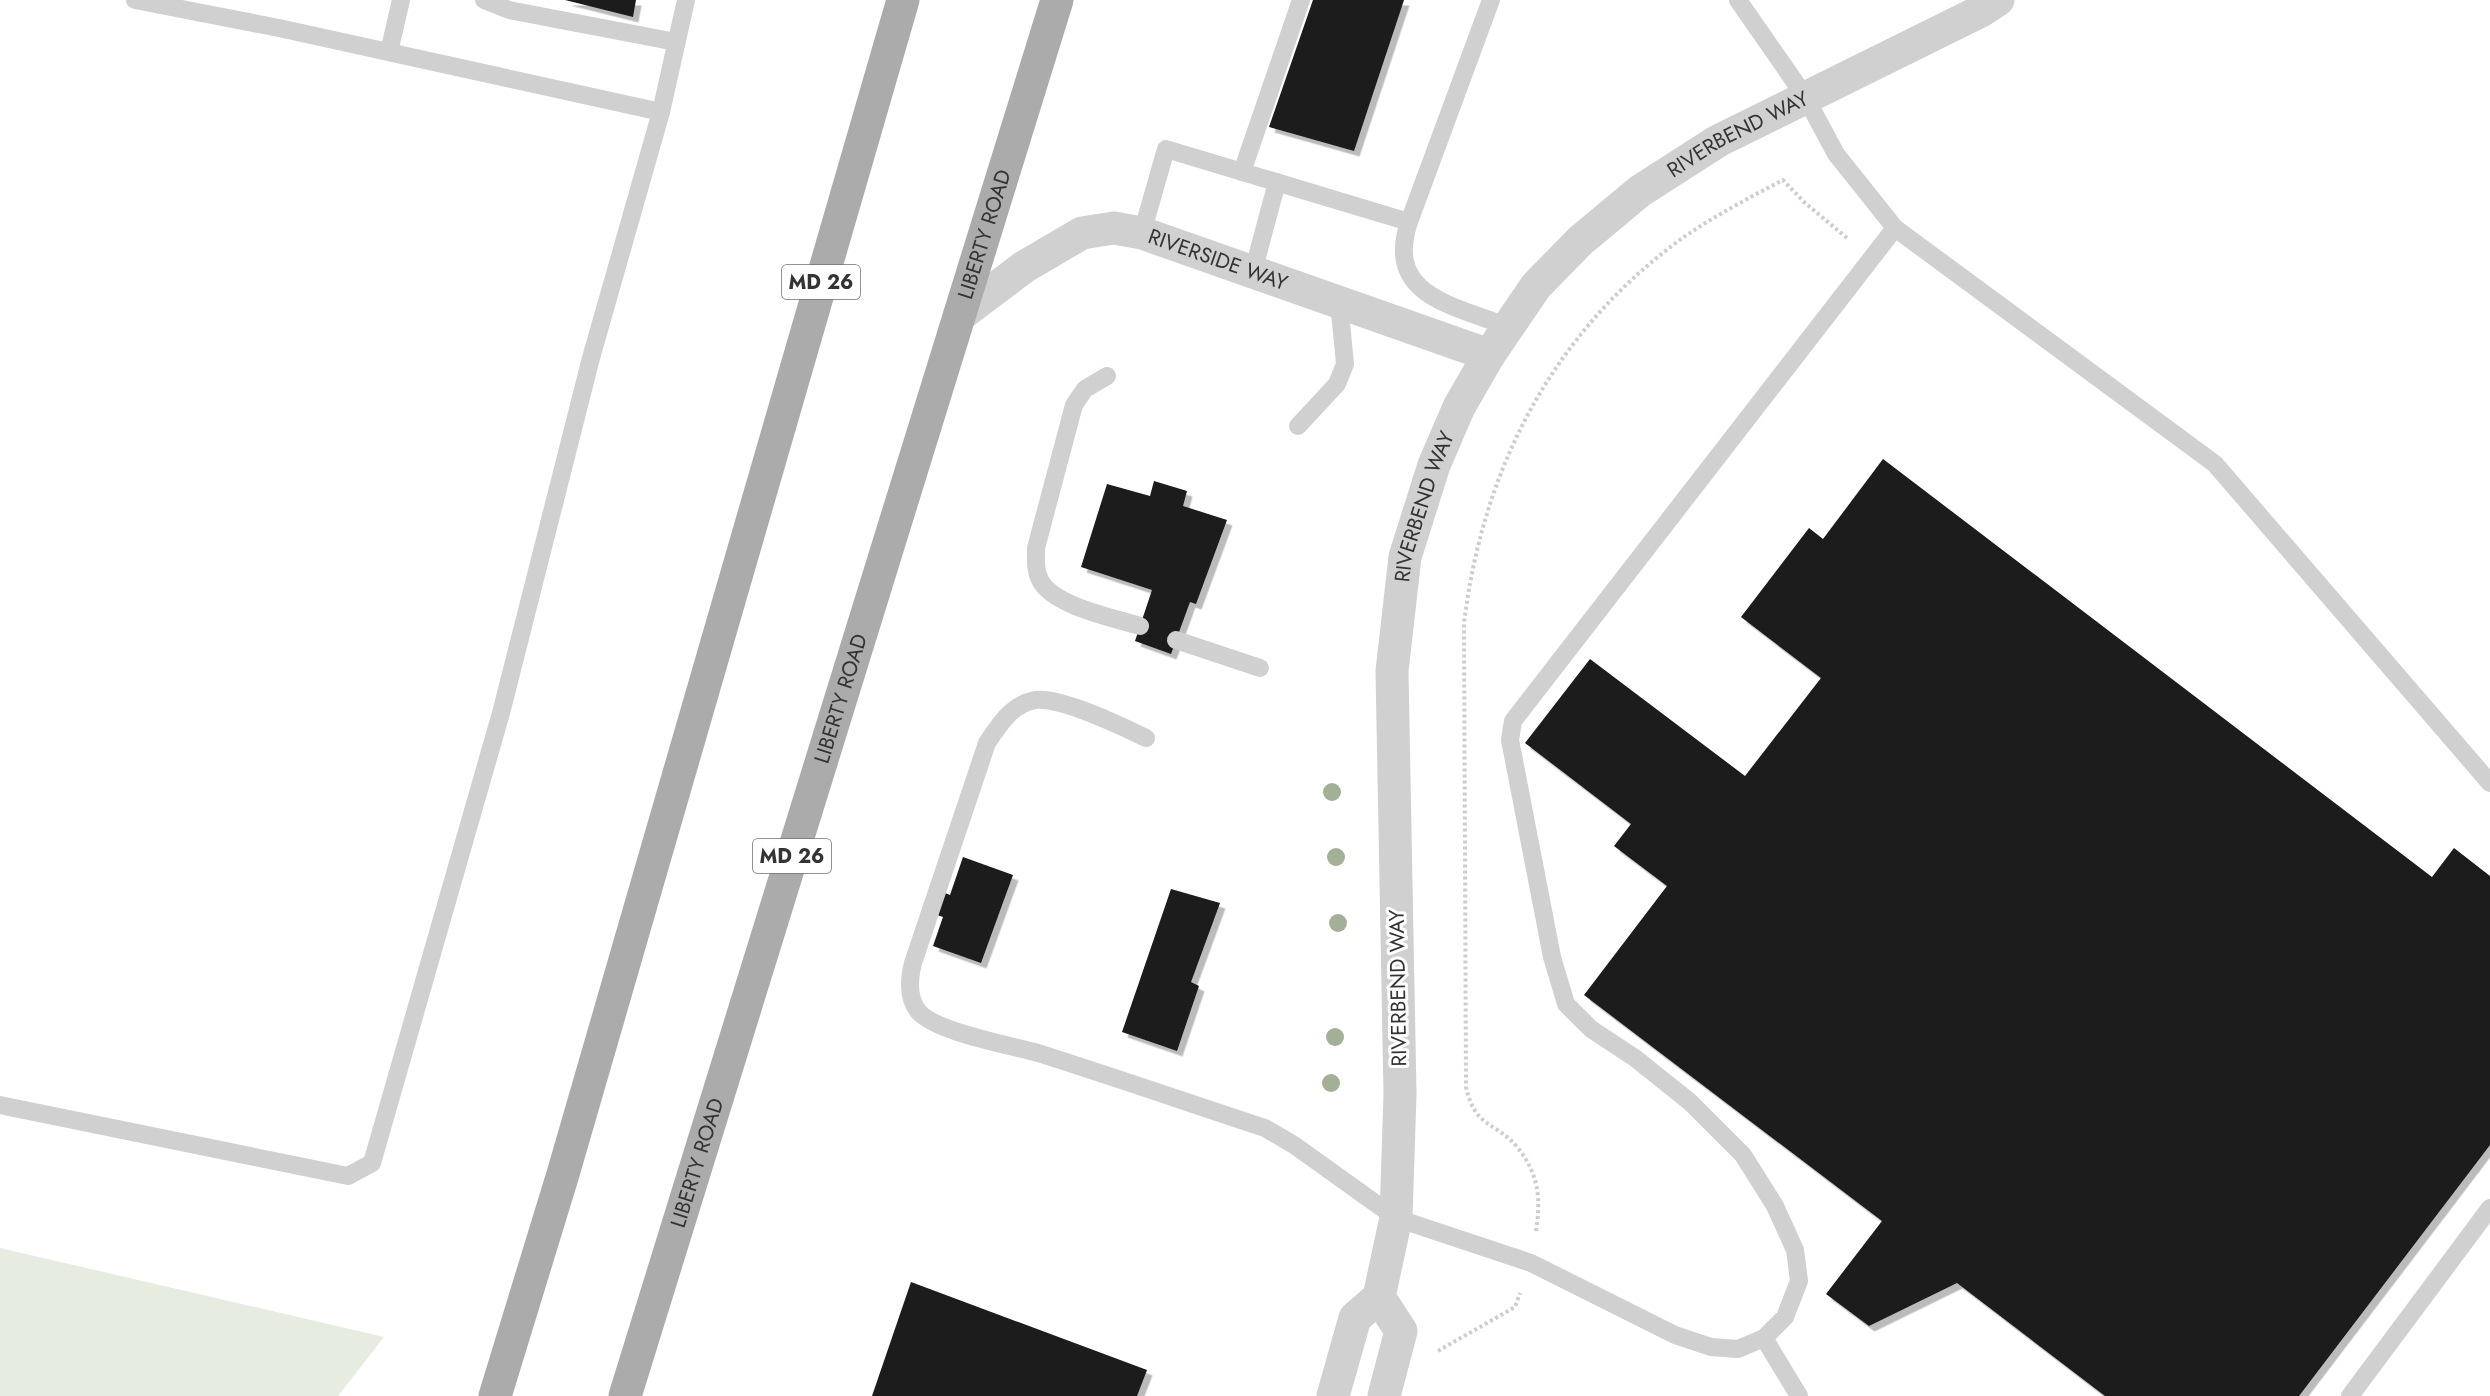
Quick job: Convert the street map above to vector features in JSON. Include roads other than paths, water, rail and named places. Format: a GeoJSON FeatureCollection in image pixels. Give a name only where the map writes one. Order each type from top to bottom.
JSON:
{"type":"FeatureCollection","features":[{"type":"Feature","properties":{"kind":"main road","name":"MD 26"},"geometry":{"type":"LineString","coordinates":[[495,1396],[566,1163],[903,0]]}},
{"type":"Feature","properties":{"kind":"main road","name":"LIBERTY ROAD"},"geometry":{"type":"LineString","coordinates":[[625,1396],[1057,0]]}},
{"type":"Feature","properties":{"kind":"street","name":"RIVERBEND WAY"},"geometry":{"type":"LineString","coordinates":[[1379,1297],[1396,1218],[1400,1094],[1392,671],[1405,557],[1434,465],[1459,407],[1536,286],[1580,241],[1640,191],[1718,141],[1981,11],[1998,0]]}},
{"type":"Feature","properties":{"kind":"street","name":"RIVERSIDE WAY"},"geometry":{"type":"LineString","coordinates":[[959,316],[1024,267],[1082,233],[1114,228],[1142,233],[1490,355]]}},
{"type":"Feature","properties":{"kind":"street"},"geometry":{"type":"LineString","coordinates":[[1333,1396],[1355,1318],[1379,1297],[1401,1331],[1384,1396]]}},
{"type":"Feature","properties":{"kind":"lane"},"geometry":{"type":"LineString","coordinates":[[135,0],[389,52],[661,112]]}},
{"type":"Feature","properties":{"kind":"lane"},"geometry":{"type":"LineString","coordinates":[[389,52],[401,0]]}},
{"type":"Feature","properties":{"kind":"lane"},"geometry":{"type":"LineString","coordinates":[[484,0],[508,10],[676,42]]}},
{"type":"Feature","properties":{"kind":"lane"},"geometry":{"type":"LineString","coordinates":[[0,1105],[348,1176],[372,1163],[501,713],[591,358],[661,112],[686,0]]}},
{"type":"Feature","properties":{"kind":"lane"},"geometry":{"type":"LineString","coordinates":[[1242,172],[1301,0]]}},
{"type":"Feature","properties":{"kind":"lane"},"geometry":{"type":"LineString","coordinates":[[1491,0],[1409,222],[1402,252],[1406,271],[1419,288],[1435,298],[1508,327]]}},
{"type":"Feature","properties":{"kind":"lane"},"geometry":{"type":"LineString","coordinates":[[1738,0],[1806,98],[1836,154],[1895,228],[2215,464],[2490,783]]}},
{"type":"Feature","properties":{"kind":"lane"},"geometry":{"type":"LineString","coordinates":[[1142,233],[1166,149],[1409,222]]}},
{"type":"Feature","properties":{"kind":"lane"},"geometry":{"type":"LineString","coordinates":[[1252,272],[1277,182]]}},
{"type":"Feature","properties":{"kind":"lane"},"geometry":{"type":"LineString","coordinates":[[1146,738],[1100,717],[1050,701],[1035,700],[1020,706],[1004,718],[987,743],[913,963],[909,977],[910,993],[918,1011],[938,1024],[1036,1052],[1264,1128],[1294,1145],[1396,1218],[1531,1263],[1675,1335],[1712,1347],[1738,1349],[1764,1338],[1785,1317],[1799,1281],[1795,1250],[1775,1206],[1743,1155],[1690,1102],[1635,1058],[1592,1029],[1566,1004],[1552,957],[1510,740],[1513,721],[1895,228]]}},
{"type":"Feature","properties":{"kind":"lane"},"geometry":{"type":"LineString","coordinates":[[1298,426],[1337,384],[1345,364],[1339,302]]}},
{"type":"Feature","properties":{"kind":"lane"},"geometry":{"type":"LineString","coordinates":[[1107,376],[1085,389],[1074,405],[1036,548],[1036,569],[1041,582],[1055,597],[1140,626]]}},
{"type":"Feature","properties":{"kind":"lane"},"geometry":{"type":"LineString","coordinates":[[1176,640],[1260,668]]}},
{"type":"Feature","properties":{"kind":"lane"},"geometry":{"type":"LineString","coordinates":[[2350,1396],[2490,1208]]}},
{"type":"Feature","properties":{"kind":"lane"},"geometry":{"type":"LineString","coordinates":[[1764,1338],[1799,1396]]}}]}
